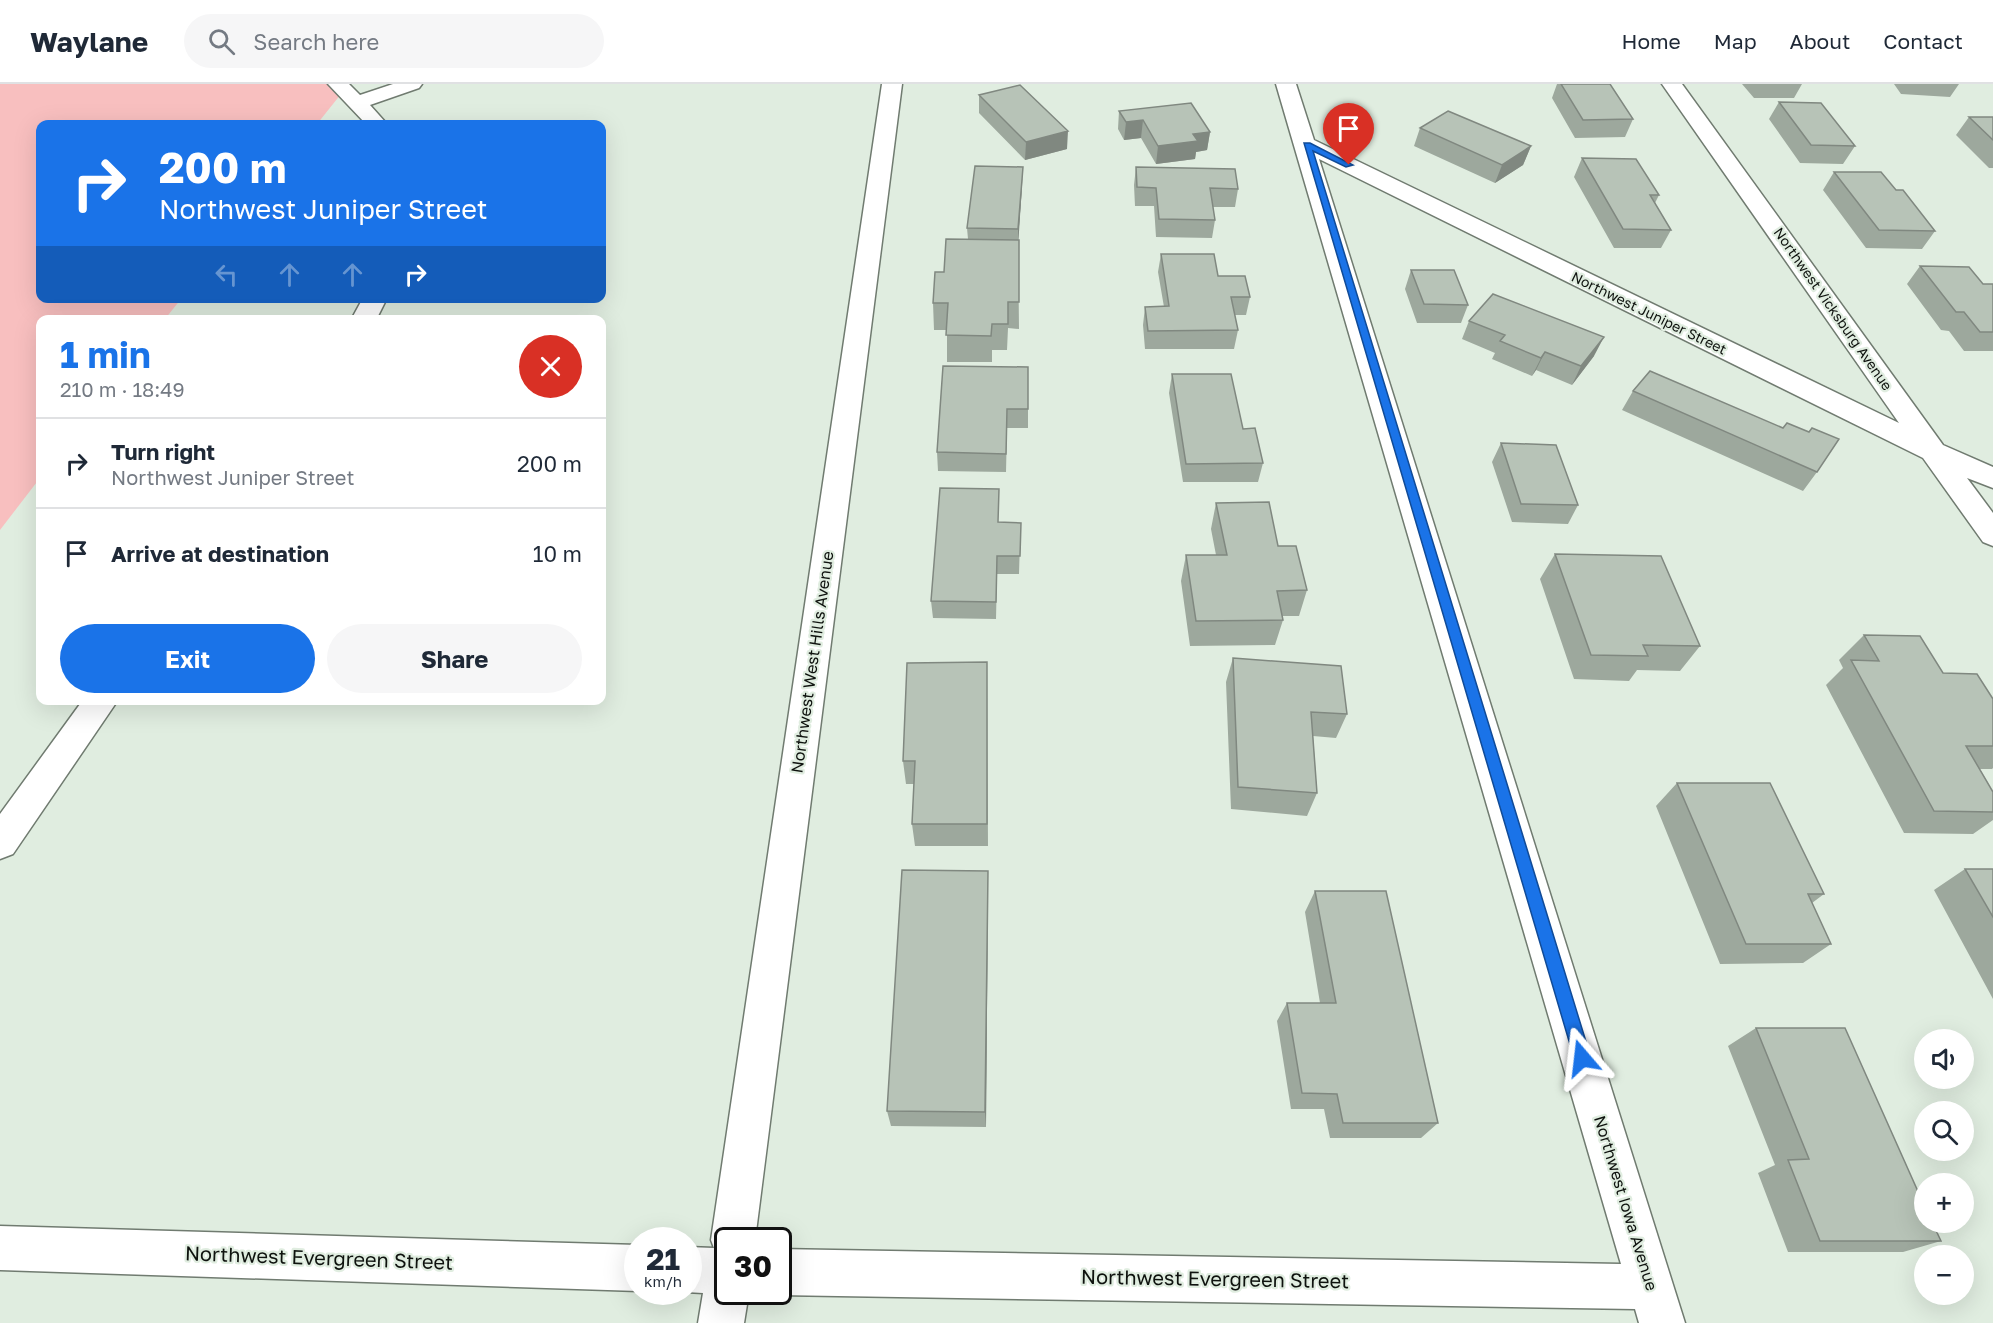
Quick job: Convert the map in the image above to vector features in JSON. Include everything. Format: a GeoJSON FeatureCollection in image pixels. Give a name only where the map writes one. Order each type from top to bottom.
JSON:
{"type":"FeatureCollection","features":[{"type":"Feature","properties":{"kind":"street"},"geometry":{"type":"LineString","coordinates":[[338,84],[373,120]]}},
{"type":"Feature","properties":{"kind":"street"},"geometry":{"type":"LineString","coordinates":[[358,103],[412,84]]}},
{"type":"Feature","properties":{"kind":"street","name":"Northwest West Hills Avenue"},"geometry":{"type":"LineString","coordinates":[[735,1227],[892,84]]}},
{"type":"Feature","properties":{"kind":"street","name":"Northwest Iowa Avenue"},"geometry":{"type":"LineString","coordinates":[[1286,84],[1307,145],[1657,1305]]}},
{"type":"Feature","properties":{"kind":"street","name":"Northwest Vicksburg Avenue"},"geometry":{"type":"LineString","coordinates":[[1672,84],[1993,535]]}},
{"type":"Feature","properties":{"kind":"street","name":"Northwest Juniper Street"},"geometry":{"type":"LineString","coordinates":[[1307,145],[1935,452],[1993,478]]}},
{"type":"Feature","properties":{"kind":"street"},"geometry":{"type":"LineString","coordinates":[[0,843],[98,705]]}},
{"type":"Feature","properties":{"kind":"street","name":"Northwest Evergreen Street"},"geometry":{"type":"LineString","coordinates":[[0,1248],[624,1268]]}},
{"type":"Feature","properties":{"kind":"street","name":"Northwest Evergreen Street"},"geometry":{"type":"LineString","coordinates":[[792,1273],[1657,1305]]}},
{"type":"Feature","properties":{"kind":"street"},"geometry":{"type":"LineString","coordinates":[[721,1323],[724,1305]]}},
{"type":"Feature","properties":{"kind":"shaded area"},"geometry":{"type":"Polygon","coordinates":[[[0,84],[349,84],[320,120],[36,120],[36,303],[178,303],[168,315],[36,315],[36,483],[0,530],[0,84]]]}},
{"type":"Feature","properties":{"kind":"building"},"geometry":{"type":"Polygon","coordinates":[[[1561,84],[1610,84],[1633,119],[1583,120],[1561,84]]]}},
{"type":"Feature","properties":{"kind":"building"},"geometry":{"type":"Polygon","coordinates":[[[1020,85],[1068,131],[1026,142],[979,95],[1020,85]]]}},
{"type":"Feature","properties":{"kind":"building"},"geometry":{"type":"Polygon","coordinates":[[[1779,102],[1821,103],[1855,146],[1811,145],[1779,102]]]}},
{"type":"Feature","properties":{"kind":"building"},"geometry":{"type":"Polygon","coordinates":[[[1191,103],[1210,132],[1193,134],[1198,141],[1158,146],[1143,120],[1126,122],[1119,111],[1191,103]]]}},
{"type":"Feature","properties":{"kind":"building"},"geometry":{"type":"Polygon","coordinates":[[[1448,111],[1531,146],[1502,165],[1420,128],[1448,111]]]}},
{"type":"Feature","properties":{"kind":"building"},"geometry":{"type":"Polygon","coordinates":[[[1969,117],[1993,117],[1993,140],[1969,117]]]}},
{"type":"Feature","properties":{"kind":"building"},"geometry":{"type":"Polygon","coordinates":[[[1582,158],[1636,159],[1659,195],[1650,195],[1671,230],[1623,229],[1582,158]]]}},
{"type":"Feature","properties":{"kind":"building"},"geometry":{"type":"Polygon","coordinates":[[[975,166],[1023,167],[1018,229],[967,228],[975,166]]]}},
{"type":"Feature","properties":{"kind":"building"},"geometry":{"type":"Polygon","coordinates":[[[1136,167],[1235,169],[1238,189],[1210,188],[1215,220],[1159,219],[1156,188],[1137,187],[1136,167]]]}},
{"type":"Feature","properties":{"kind":"building"},"geometry":{"type":"Polygon","coordinates":[[[1834,172],[1881,172],[1896,190],[1903,190],[1935,231],[1879,230],[1834,172]]]}},
{"type":"Feature","properties":{"kind":"building"},"geometry":{"type":"Polygon","coordinates":[[[946,239],[1019,240],[1019,302],[1008,302],[1008,324],[992,324],[991,336],[946,335],[948,303],[933,303],[935,272],[944,272],[946,239]]]}},
{"type":"Feature","properties":{"kind":"building"},"geometry":{"type":"Polygon","coordinates":[[[1161,254],[1214,254],[1218,276],[1245,276],[1250,297],[1231,297],[1238,330],[1148,331],[1145,307],[1169,306],[1161,254]]]}},
{"type":"Feature","properties":{"kind":"building"},"geometry":{"type":"Polygon","coordinates":[[[1920,266],[1969,267],[1983,284],[1993,284],[1993,332],[1980,332],[1964,312],[1956,312],[1920,266]]]}},
{"type":"Feature","properties":{"kind":"building"},"geometry":{"type":"Polygon","coordinates":[[[1411,270],[1454,270],[1468,305],[1424,304],[1411,270]]]}},
{"type":"Feature","properties":{"kind":"building"},"geometry":{"type":"Polygon","coordinates":[[[1493,294],[1604,337],[1581,366],[1545,352],[1541,358],[1500,341],[1505,335],[1469,321],[1493,294]]]}},
{"type":"Feature","properties":{"kind":"building"},"geometry":{"type":"Polygon","coordinates":[[[943,366],[1028,367],[1028,409],[1007,409],[1006,454],[937,452],[943,366]]]}},
{"type":"Feature","properties":{"kind":"building"},"geometry":{"type":"Polygon","coordinates":[[[1650,371],[1783,428],[1787,423],[1809,432],[1812,428],[1839,439],[1817,472],[1633,391],[1650,371]]]}},
{"type":"Feature","properties":{"kind":"building"},"geometry":{"type":"Polygon","coordinates":[[[1172,374],[1231,374],[1243,429],[1255,428],[1263,463],[1186,464],[1172,374]]]}},
{"type":"Feature","properties":{"kind":"building"},"geometry":{"type":"Polygon","coordinates":[[[1501,443],[1556,445],[1578,505],[1521,504],[1501,443]]]}},
{"type":"Feature","properties":{"kind":"building"},"geometry":{"type":"Polygon","coordinates":[[[940,488],[999,489],[998,522],[1021,523],[1020,556],[997,556],[996,602],[931,601],[940,488]]]}},
{"type":"Feature","properties":{"kind":"building"},"geometry":{"type":"Polygon","coordinates":[[[1269,502],[1278,546],[1296,546],[1307,590],[1277,591],[1283,620],[1196,621],[1186,555],[1227,555],[1216,503],[1269,502]]]}},
{"type":"Feature","properties":{"kind":"building"},"geometry":{"type":"Polygon","coordinates":[[[1555,554],[1661,556],[1700,646],[1643,645],[1648,656],[1591,655],[1555,554]]]}},
{"type":"Feature","properties":{"kind":"building"},"geometry":{"type":"Polygon","coordinates":[[[1864,635],[1920,636],[1943,673],[1977,674],[1993,699],[1993,746],[1966,746],[1993,792],[1993,812],[1934,811],[1851,660],[1879,661],[1864,635]]]}},
{"type":"Feature","properties":{"kind":"building"},"geometry":{"type":"Polygon","coordinates":[[[1233,658],[1341,666],[1347,714],[1311,712],[1317,793],[1238,787],[1233,658]]]}},
{"type":"Feature","properties":{"kind":"building"},"geometry":{"type":"Polygon","coordinates":[[[987,662],[987,824],[912,824],[915,761],[903,761],[907,663],[987,662]]]}},
{"type":"Feature","properties":{"kind":"building"},"geometry":{"type":"Polygon","coordinates":[[[1677,783],[1770,783],[1824,894],[1808,894],[1831,944],[1746,944],[1677,783]]]}},
{"type":"Feature","properties":{"kind":"building"},"geometry":{"type":"Polygon","coordinates":[[[1965,869],[1993,869],[1993,917],[1965,869]]]}},
{"type":"Feature","properties":{"kind":"building"},"geometry":{"type":"Polygon","coordinates":[[[902,870],[988,871],[985,1112],[887,1111],[902,870]]]}},
{"type":"Feature","properties":{"kind":"building"},"geometry":{"type":"Polygon","coordinates":[[[1315,891],[1386,891],[1438,1123],[1343,1123],[1337,1094],[1302,1093],[1287,1003],[1336,1003],[1315,891]]]}},
{"type":"Feature","properties":{"kind":"building"},"geometry":{"type":"Polygon","coordinates":[[[1756,1028],[1845,1028],[1914,1183],[1914,1233],[1937,1233],[1941,1241],[1820,1241],[1788,1160],[1809,1159],[1756,1028]]]}},
{"type":"Feature","properties":{"kind":"route"},"geometry":{"type":"LineString","coordinates":[[1349,165],[1307,145],[1582,1058]]}}]}
